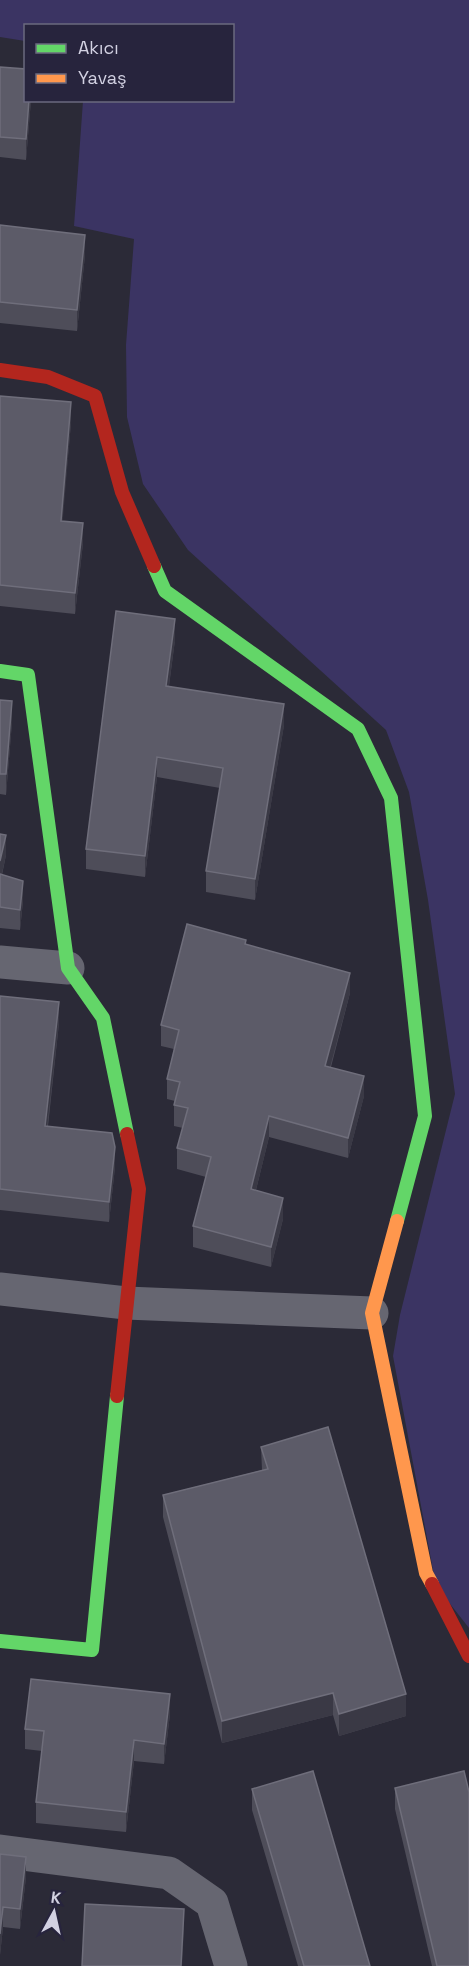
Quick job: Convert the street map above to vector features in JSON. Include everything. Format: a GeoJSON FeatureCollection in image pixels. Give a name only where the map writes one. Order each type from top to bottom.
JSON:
{"type":"FeatureCollection","features":[{"type":"Feature","properties":{"kind":"street"},"geometry":{"type":"LineString","coordinates":[[0,370],[48,377],[95,396],[122,492],[165,591],[358,729],[391,798],[425,1116],[372,1312],[426,1573],[469,1656]]}},
{"type":"Feature","properties":{"kind":"street"},"geometry":{"type":"LineString","coordinates":[[0,671],[28,675],[68,968],[103,1018],[139,1189],[92,1650],[0,1641]]}},
{"type":"Feature","properties":{"kind":"street"},"geometry":{"type":"LineString","coordinates":[[0,962],[68,968]]}},
{"type":"Feature","properties":{"kind":"street"},"geometry":{"type":"LineString","coordinates":[[0,1289],[126,1303],[372,1312]]}},
{"type":"Feature","properties":{"kind":"street"},"geometry":{"type":"LineString","coordinates":[[0,1851],[169,1873],[212,1903],[231,1966]]}},
{"type":"Feature","properties":{"kind":"shaded area"},"geometry":{"type":"Polygon","coordinates":[[[0,0],[469,0],[469,1628],[436,1586],[393,1356],[400,1315],[455,1094],[428,900],[409,792],[386,730],[188,550],[143,484],[127,417],[126,345],[134,239],[74,226],[83,102],[234,102],[234,24],[24,24],[24,41],[0,37],[0,0]]]}},
{"type":"Feature","properties":{"kind":"building"},"geometry":{"type":"Polygon","coordinates":[[[0,67],[24,69],[24,102],[29,102],[26,139],[0,137],[0,67]]]}},
{"type":"Feature","properties":{"kind":"building"},"geometry":{"type":"Polygon","coordinates":[[[0,225],[85,235],[77,310],[0,302],[0,225]]]}},
{"type":"Feature","properties":{"kind":"building"},"geometry":{"type":"Polygon","coordinates":[[[0,396],[71,402],[61,521],[83,523],[75,593],[0,585],[0,396]]]}},
{"type":"Feature","properties":{"kind":"building"},"geometry":{"type":"Polygon","coordinates":[[[116,611],[175,619],[166,686],[284,704],[255,879],[206,871],[223,768],[157,757],[145,856],[86,849],[116,611]]]}},
{"type":"Feature","properties":{"kind":"building"},"geometry":{"type":"Polygon","coordinates":[[[0,700],[12,701],[6,774],[0,774],[0,700]]]}},
{"type":"Feature","properties":{"kind":"building"},"geometry":{"type":"Polygon","coordinates":[[[0,834],[6,835],[0,861],[0,834]]]}},
{"type":"Feature","properties":{"kind":"building"},"geometry":{"type":"Polygon","coordinates":[[[0,874],[23,881],[20,910],[0,907],[0,874]]]}},
{"type":"Feature","properties":{"kind":"building"},"geometry":{"type":"Polygon","coordinates":[[[187,924],[246,940],[245,944],[350,973],[325,1066],[364,1076],[348,1138],[269,1116],[251,1189],[283,1198],[271,1247],[193,1226],[211,1157],[177,1148],[188,1108],[174,1105],[180,1082],[167,1079],[179,1030],[161,1025],[187,924]]]}},
{"type":"Feature","properties":{"kind":"building"},"geometry":{"type":"Polygon","coordinates":[[[0,996],[59,1002],[45,1126],[112,1133],[115,1147],[109,1202],[0,1189],[0,996]]]}},
{"type":"Feature","properties":{"kind":"building"},"geometry":{"type":"Polygon","coordinates":[[[328,1427],[406,1694],[339,1714],[333,1693],[222,1721],[163,1495],[268,1469],[261,1447],[328,1427]]]}},
{"type":"Feature","properties":{"kind":"building"},"geometry":{"type":"Polygon","coordinates":[[[31,1679],[170,1694],[164,1744],[134,1740],[126,1812],[36,1802],[44,1731],[25,1729],[31,1679]]]}},
{"type":"Feature","properties":{"kind":"building"},"geometry":{"type":"Polygon","coordinates":[[[313,1771],[370,1966],[304,1966],[252,1789],[313,1771]]]}},
{"type":"Feature","properties":{"kind":"building"},"geometry":{"type":"Polygon","coordinates":[[[464,1771],[469,1792],[469,1966],[437,1966],[395,1788],[464,1771]]]}},
{"type":"Feature","properties":{"kind":"building"},"geometry":{"type":"Polygon","coordinates":[[[0,1854],[26,1857],[20,1909],[3,1907],[0,1934],[0,1854]]]}},
{"type":"Feature","properties":{"kind":"building"},"geometry":{"type":"Polygon","coordinates":[[[85,1904],[184,1909],[181,1966],[82,1966],[85,1904]]]}},
{"type":"Feature","properties":{"kind":"traffic: fast"},"geometry":{"type":"LineString","coordinates":[[154,566],[165,591],[358,729],[391,798],[425,1116],[397,1221]]}},
{"type":"Feature","properties":{"kind":"traffic: fast"},"geometry":{"type":"LineString","coordinates":[[0,671],[28,675],[68,968],[103,1018],[127,1134]]}},
{"type":"Feature","properties":{"kind":"traffic: fast"},"geometry":{"type":"LineString","coordinates":[[0,1641],[92,1650],[117,1396]]}},
{"type":"Feature","properties":{"kind":"traffic: slow"},"geometry":{"type":"LineString","coordinates":[[397,1221],[372,1313],[426,1573],[432,1584]]}},
{"type":"Feature","properties":{"kind":"traffic: jam"},"geometry":{"type":"LineString","coordinates":[[0,370],[48,377],[95,396],[122,492],[154,566]]}},
{"type":"Feature","properties":{"kind":"traffic: jam"},"geometry":{"type":"LineString","coordinates":[[117,1396],[139,1189],[127,1134]]}},
{"type":"Feature","properties":{"kind":"traffic: jam"},"geometry":{"type":"LineString","coordinates":[[432,1584],[469,1656]]}}]}
